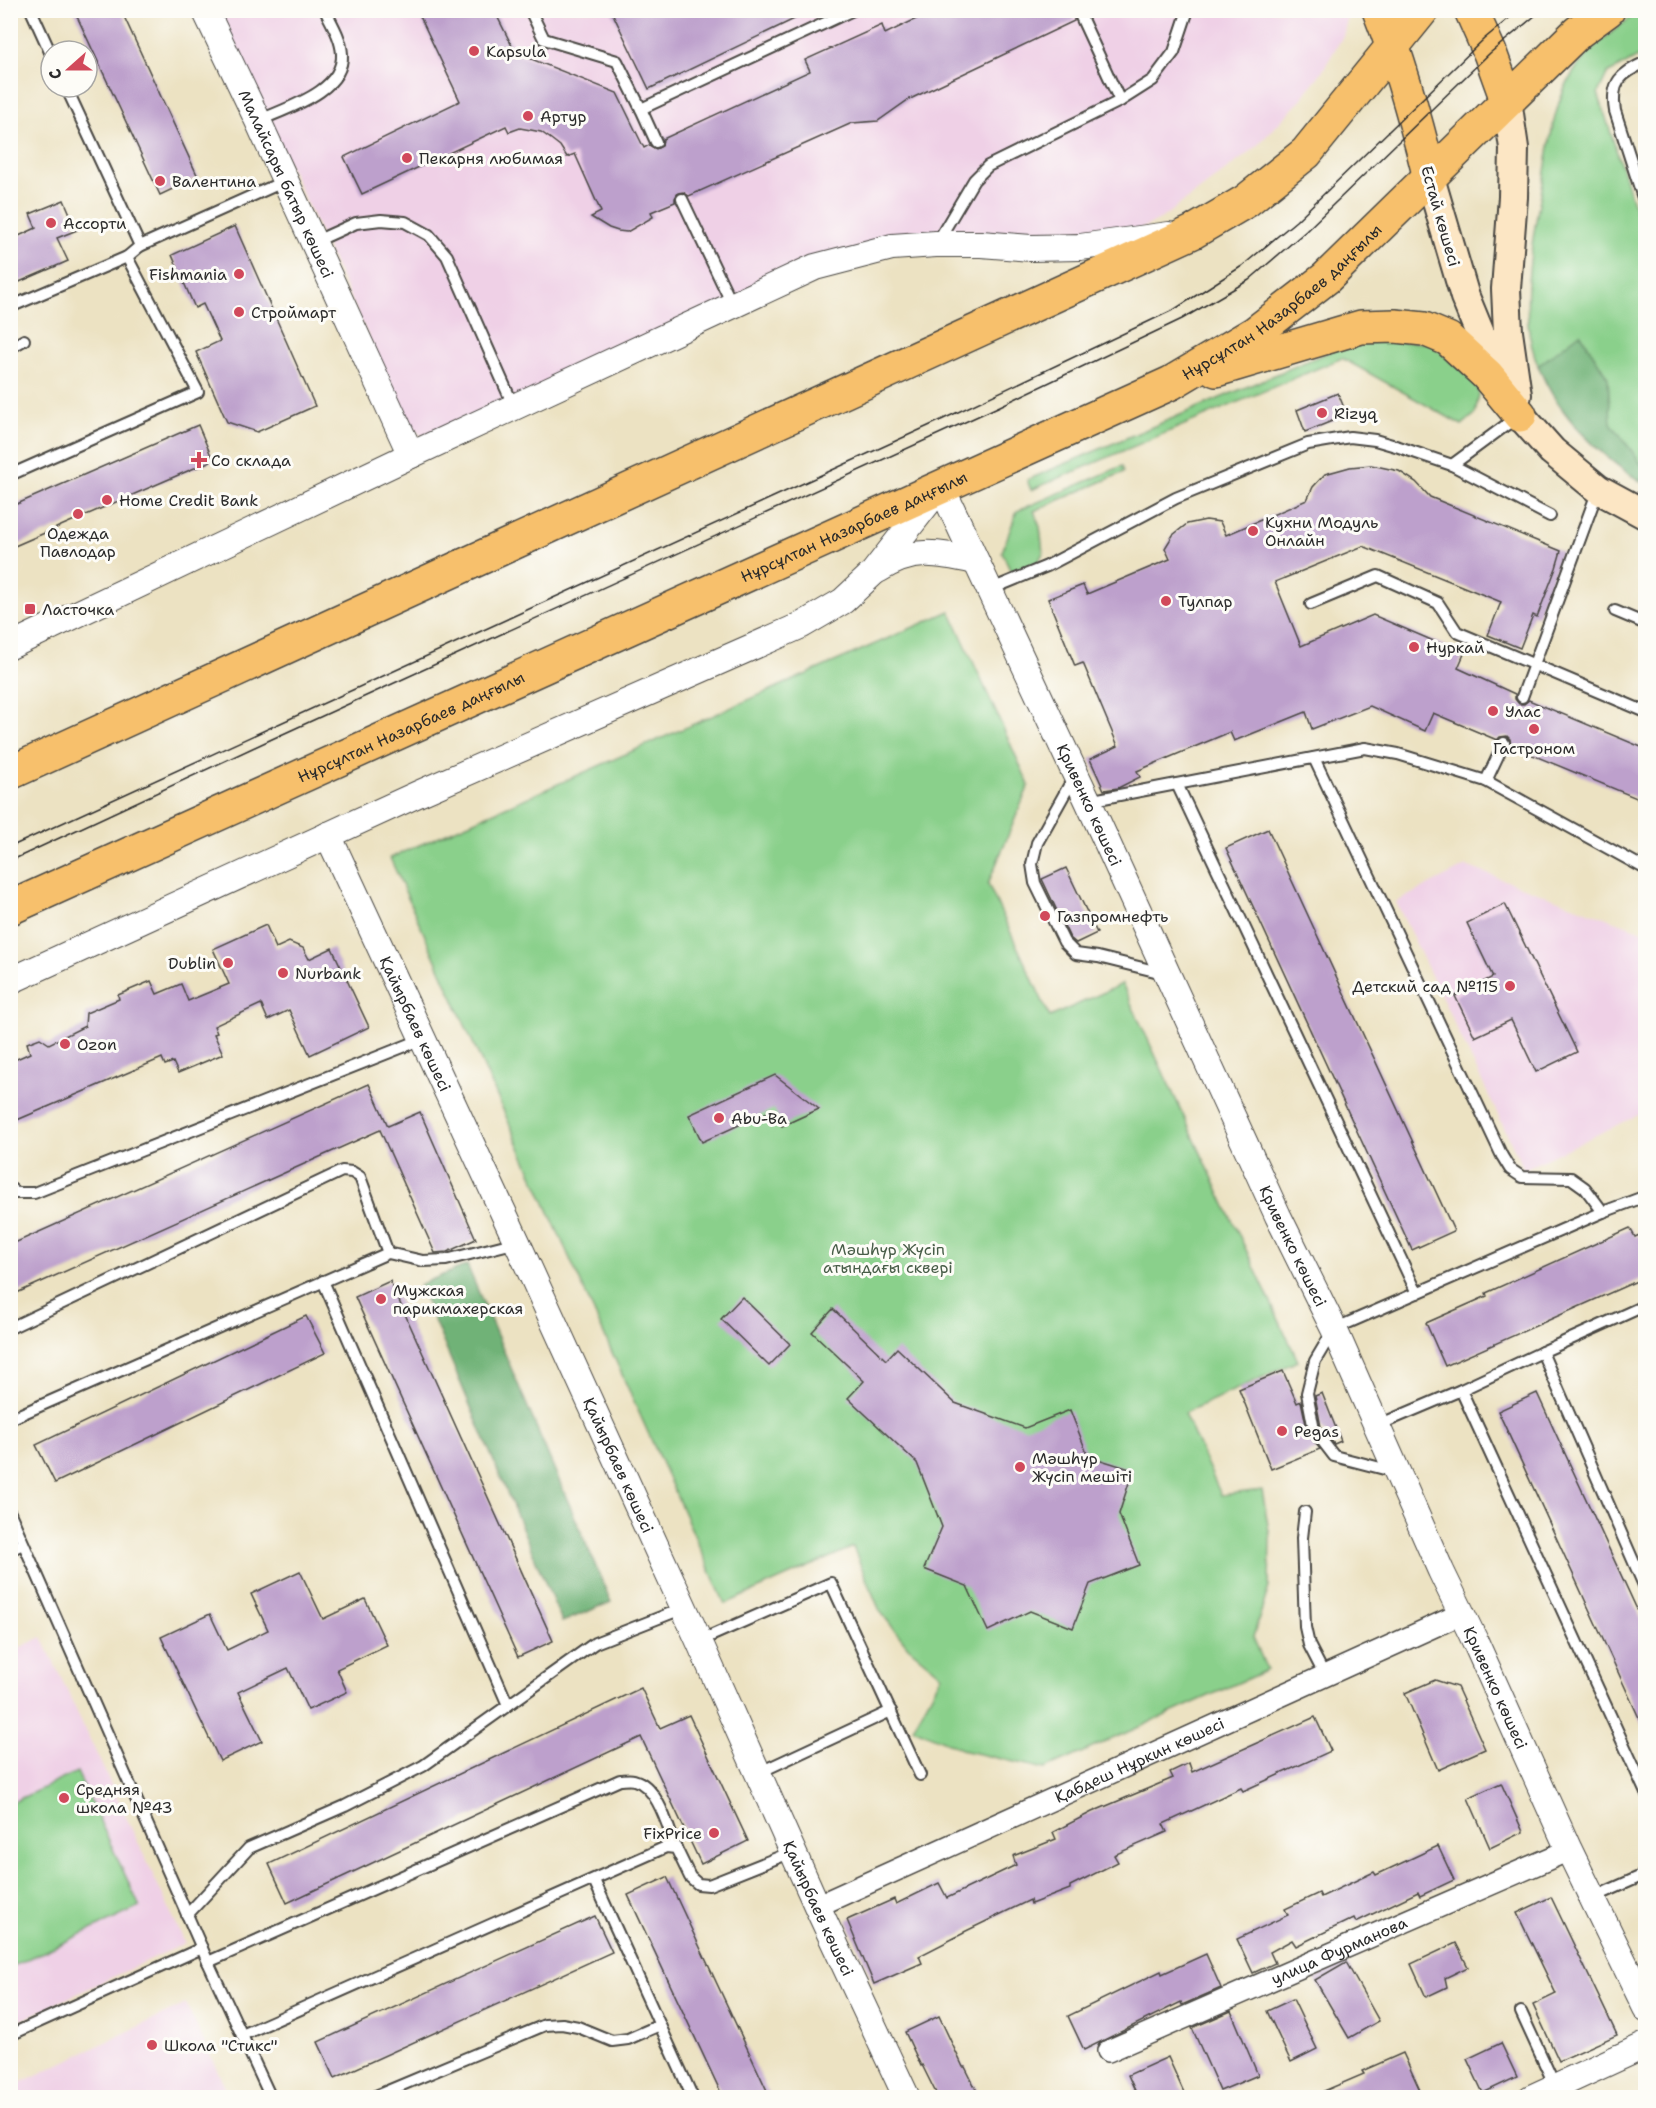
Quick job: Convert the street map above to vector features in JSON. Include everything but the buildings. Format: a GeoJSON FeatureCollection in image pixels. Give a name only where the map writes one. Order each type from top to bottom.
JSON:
{"type":"FeatureCollection","features":[{"type":"Feature","properties":{"kind":"main road","name":"Естай көшесі"},"geometry":{"type":"LineString","coordinates":[[1379,10],[1393,45],[1465,297],[1493,365],[1520,415],[1552,451],[1598,489],[1646,515]]}},
{"type":"Feature","properties":{"kind":"main road"},"geometry":{"type":"LineString","coordinates":[[10,773],[1194,232],[1246,201],[1306,153],[1422,10]]}},
{"type":"Feature","properties":{"kind":"main road"},"geometry":{"type":"LineString","coordinates":[[1471,10],[1507,100],[1514,148],[1506,290],[1508,332],[1520,415]]}},
{"type":"Feature","properties":{"kind":"main road","name":"Нұрсұлтан Назарбаев даңғылы"},"geometry":{"type":"LineString","coordinates":[[10,908],[1171,383],[1255,333],[1326,278],[1578,32],[1608,10]]}},
{"type":"Feature","properties":{"kind":"main road"},"geometry":{"type":"LineString","coordinates":[[1171,383],[1361,327],[1395,326],[1424,329],[1448,339],[1487,375],[1520,415]]}},
{"type":"Feature","properties":{"kind":"street","name":"Малайсары батыр көшесі"},"geometry":{"type":"LineString","coordinates":[[205,10],[411,456]]}},
{"type":"Feature","properties":{"kind":"street"},"geometry":{"type":"LineString","coordinates":[[10,646],[815,267],[892,248],[936,244],[981,244],[1031,248],[1080,248],[1194,232]]}},
{"type":"Feature","properties":{"kind":"street"},"geometry":{"type":"LineString","coordinates":[[873,573],[940,486]]}},
{"type":"Feature","properties":{"kind":"street","name":"Кривенко көшесі"},"geometry":{"type":"LineString","coordinates":[[940,486],[1088,801],[1278,1216],[1334,1329],[1396,1472],[1569,1850],[1646,2008]]}},
{"type":"Feature","properties":{"kind":"street"},"geometry":{"type":"LineString","coordinates":[[10,981],[418,794],[802,626],[843,601],[873,573],[889,562],[926,552],[975,561]]}},
{"type":"Feature","properties":{"kind":"street","name":"Қайырбаев көшесі"},"geometry":{"type":"LineString","coordinates":[[328,835],[517,1242],[817,1906],[907,2097]]}},
{"type":"Feature","properties":{"kind":"street","name":"Қабдеш Нұркин көшесі"},"geometry":{"type":"LineString","coordinates":[[817,1906],[1461,1614]]}},
{"type":"Feature","properties":{"kind":"street","name":"улица Фурманова"},"geometry":{"type":"LineString","coordinates":[[1108,2051],[1569,1850]]}},
{"type":"Feature","properties":{"kind":"street"},"geometry":{"type":"LineString","coordinates":[[1531,2097],[1646,2045]]}},
{"type":"Feature","properties":{"kind":"lane"},"geometry":{"type":"LineString","coordinates":[[31,10],[44,39]]}},
{"type":"Feature","properties":{"kind":"lane"},"geometry":{"type":"LineString","coordinates":[[258,121],[319,93],[331,84],[340,70],[342,55],[337,33],[325,10]]}},
{"type":"Feature","properties":{"kind":"lane"},"geometry":{"type":"LineString","coordinates":[[530,10],[544,39],[617,61],[656,142]]}},
{"type":"Feature","properties":{"kind":"lane"},"geometry":{"type":"LineString","coordinates":[[641,109],[831,15],[853,10]]}},
{"type":"Feature","properties":{"kind":"lane"},"geometry":{"type":"LineString","coordinates":[[936,244],[974,180],[988,166],[1120,101],[1153,80],[1174,52],[1188,10]]}},
{"type":"Feature","properties":{"kind":"lane"},"geometry":{"type":"LineString","coordinates":[[1081,17],[1120,101]]}},
{"type":"Feature","properties":{"kind":"lane"},"geometry":{"type":"LineString","coordinates":[[1646,62],[1622,76],[1615,86],[1613,99],[1646,207]]}},
{"type":"Feature","properties":{"kind":"lane"},"geometry":{"type":"LineString","coordinates":[[72,99],[140,246]]}},
{"type":"Feature","properties":{"kind":"lane"},"geometry":{"type":"LineString","coordinates":[[10,307],[127,257],[140,246],[285,181]]}},
{"type":"Feature","properties":{"kind":"lane"},"geometry":{"type":"LineString","coordinates":[[682,199],[733,306]]}},
{"type":"Feature","properties":{"kind":"lane"},"geometry":{"type":"LineString","coordinates":[[313,243],[356,223],[381,220],[405,222],[429,235],[447,256],[514,407]]}},
{"type":"Feature","properties":{"kind":"lane"},"geometry":{"type":"LineString","coordinates":[[10,475],[198,392],[127,257]]}},
{"type":"Feature","properties":{"kind":"lane"},"geometry":{"type":"LineString","coordinates":[[10,348],[24,340]]}},
{"type":"Feature","properties":{"kind":"lane"},"geometry":{"type":"LineString","coordinates":[[1452,465],[1520,415]]}},
{"type":"Feature","properties":{"kind":"lane"},"geometry":{"type":"LineString","coordinates":[[988,591],[1047,566],[1176,498],[1308,444],[1350,437],[1375,440],[1452,465],[1550,516]]}},
{"type":"Feature","properties":{"kind":"lane"},"geometry":{"type":"LineString","coordinates":[[1522,697],[1598,489]]}},
{"type":"Feature","properties":{"kind":"lane"},"geometry":{"type":"LineString","coordinates":[[1311,604],[1378,576],[1438,603],[1457,632],[1646,712]]}},
{"type":"Feature","properties":{"kind":"lane"},"geometry":{"type":"LineString","coordinates":[[1615,611],[1646,624]]}},
{"type":"Feature","properties":{"kind":"lane"},"geometry":{"type":"LineString","coordinates":[[1486,781],[1504,743]]}},
{"type":"Feature","properties":{"kind":"lane"},"geometry":{"type":"LineString","coordinates":[[1088,801],[1365,748],[1398,754],[1486,781],[1646,869]]}},
{"type":"Feature","properties":{"kind":"lane"},"geometry":{"type":"LineString","coordinates":[[1314,758],[1502,1156],[1510,1168],[1522,1176],[1571,1178],[1586,1188],[1603,1212]]}},
{"type":"Feature","properties":{"kind":"lane"},"geometry":{"type":"LineString","coordinates":[[1075,774],[1037,843],[1032,864],[1035,883],[1064,942],[1076,954],[1127,963],[1167,974]]}},
{"type":"Feature","properties":{"kind":"lane"},"geometry":{"type":"LineString","coordinates":[[1177,784],[1417,1293]]}},
{"type":"Feature","properties":{"kind":"lane"},"geometry":{"type":"LineString","coordinates":[[10,1188],[16,1193],[34,1193],[423,1039]]}},
{"type":"Feature","properties":{"kind":"lane"},"geometry":{"type":"LineString","coordinates":[[10,1328],[342,1171],[352,1172],[360,1178],[388,1253]]}},
{"type":"Feature","properties":{"kind":"lane"},"geometry":{"type":"LineString","coordinates":[[1396,1472],[1334,1456],[1314,1430],[1307,1393],[1315,1361],[1334,1329],[1603,1212],[1646,1196]]}},
{"type":"Feature","properties":{"kind":"lane"},"geometry":{"type":"LineString","coordinates":[[10,1419],[388,1253],[423,1261],[446,1260],[517,1242]]}},
{"type":"Feature","properties":{"kind":"lane"},"geometry":{"type":"LineString","coordinates":[[323,1281],[508,1705]]}},
{"type":"Feature","properties":{"kind":"lane"},"geometry":{"type":"LineString","coordinates":[[1376,1426],[1461,1390],[1646,1305]]}},
{"type":"Feature","properties":{"kind":"lane"},"geometry":{"type":"LineString","coordinates":[[1542,1352],[1646,1590]]}},
{"type":"Feature","properties":{"kind":"lane"},"geometry":{"type":"LineString","coordinates":[[1461,1390],[1646,1793]]}},
{"type":"Feature","properties":{"kind":"lane"},"geometry":{"type":"LineString","coordinates":[[1305,1512],[1302,1538],[1305,1627],[1310,1645],[1325,1676]]}},
{"type":"Feature","properties":{"kind":"lane"},"geometry":{"type":"LineString","coordinates":[[10,1513],[187,1915],[270,2097]]}},
{"type":"Feature","properties":{"kind":"lane"},"geometry":{"type":"LineString","coordinates":[[10,1550],[23,1544]]}},
{"type":"Feature","properties":{"kind":"lane"},"geometry":{"type":"LineString","coordinates":[[699,1641],[831,1583],[920,1775]]}},
{"type":"Feature","properties":{"kind":"lane"},"geometry":{"type":"LineString","coordinates":[[187,1915],[249,1848],[345,1806],[423,1766],[595,1643],[684,1608]]}},
{"type":"Feature","properties":{"kind":"lane"},"geometry":{"type":"LineString","coordinates":[[758,1773],[891,1711]]}},
{"type":"Feature","properties":{"kind":"lane"},"geometry":{"type":"LineString","coordinates":[[208,1962],[620,1780],[634,1780],[646,1786],[654,1795],[690,1877],[698,1884],[709,1886],[792,1851]]}},
{"type":"Feature","properties":{"kind":"lane"},"geometry":{"type":"LineString","coordinates":[[242,2035],[666,1847],[676,1848]]}},
{"type":"Feature","properties":{"kind":"lane"},"geometry":{"type":"LineString","coordinates":[[1593,1898],[1646,1874]]}},
{"type":"Feature","properties":{"kind":"lane"},"geometry":{"type":"LineString","coordinates":[[594,1880],[693,2097]]}},
{"type":"Feature","properties":{"kind":"lane"},"geometry":{"type":"LineString","coordinates":[[10,2035],[202,1948]]}},
{"type":"Feature","properties":{"kind":"lane"},"geometry":{"type":"LineString","coordinates":[[1521,2012],[1555,2086]]}},
{"type":"Feature","properties":{"kind":"lane"},"geometry":{"type":"LineString","coordinates":[[371,2097],[546,2025],[562,2024],[578,2027],[612,2041],[628,2038],[660,2025]]}},
{"type":"Feature","properties":{"kind":"shaded area"},"geometry":{"type":"Polygon","coordinates":[[[218,11],[1349,11],[1343,36],[1323,70],[1300,101],[1254,149],[1159,220],[1134,232],[1108,238],[894,237],[428,437],[422,436],[409,425],[218,11]]]}},
{"type":"Feature","properties":{"kind":"shaded area"},"geometry":{"type":"Polygon","coordinates":[[[1466,866],[1645,932],[1645,1112],[1524,1169],[1396,902],[1466,866]]]}},
{"type":"Feature","properties":{"kind":"shaded area","name":"Средняя школа №43"},"geometry":{"type":"Polygon","coordinates":[[[42,1637],[185,1943],[11,2025],[10,1652],[42,1637]]]}},
{"type":"Feature","properties":{"kind":"shaded area","name":"Школа \"Стикс\""},"geometry":{"type":"Polygon","coordinates":[[[186,2004],[230,2097],[11,2097],[11,2087],[186,2004]]]}},
{"type":"Feature","properties":{"kind":"green space"},"geometry":{"type":"Polygon","coordinates":[[[1639,11],[1645,11],[1645,53],[1607,74],[1598,93],[1645,240],[1645,484],[1604,454],[1585,436],[1553,395],[1532,348],[1527,305],[1534,235],[1553,126],[1560,99],[1573,73],[1587,55],[1603,39],[1639,11]]]}},
{"type":"Feature","properties":{"kind":"green space"},"geometry":{"type":"Polygon","coordinates":[[[1580,333],[1608,378],[1611,423],[1645,469],[1645,484],[1608,457],[1585,436],[1556,400],[1538,366],[1580,333]]]}},
{"type":"Feature","properties":{"kind":"green space"},"geometry":{"type":"Polygon","coordinates":[[[1357,340],[1430,343],[1476,382],[1479,395],[1475,414],[1462,425],[1342,358],[1031,490],[1027,480],[1357,340]]]}},
{"type":"Feature","properties":{"kind":"green space"},"geometry":{"type":"Polygon","coordinates":[[[1122,466],[1124,472],[1034,511],[1040,527],[1043,553],[1038,562],[1011,572],[1002,552],[1017,511],[1122,466]]]}},
{"type":"Feature","properties":{"kind":"green space","name":"Мәшһүр Жүсіп атындағы сквері"},"geometry":{"type":"Polygon","coordinates":[[[950,611],[1029,785],[988,884],[1050,1017],[1122,984],[1298,1361],[1184,1413],[1221,1495],[1262,1490],[1270,1537],[1269,1587],[1253,1637],[1267,1670],[1045,1769],[966,1751],[913,1728],[942,1675],[908,1647],[880,1611],[853,1547],[725,1604],[390,858],[950,611]]]}},
{"type":"Feature","properties":{"kind":"green space"},"geometry":{"type":"Polygon","coordinates":[[[467,1265],[611,1602],[562,1622],[419,1285],[467,1265]]]}},
{"type":"Feature","properties":{"kind":"green space"},"geometry":{"type":"Polygon","coordinates":[[[77,1772],[140,1907],[11,1967],[11,1803],[77,1772]]]}},
{"type":"Feature","properties":{"kind":"tram line"},"geometry":{"type":"LineString","coordinates":[[10,847],[937,422],[1175,309],[1242,266],[1296,221],[1484,39],[1519,10]]}},
{"type":"Feature","properties":{"kind":"tram line"},"geometry":{"type":"LineString","coordinates":[[10,861],[1000,406],[1182,319],[1249,280],[1306,231],[1490,53],[1542,10]]}},
{"type":"Feature","properties":{"kind":"place","name":"Kapsula"},"geometry":{"type":"Point","coordinates":[474,51]}},
{"type":"Feature","properties":{"kind":"place","name":"Артур"},"geometry":{"type":"Point","coordinates":[528,116]}},
{"type":"Feature","properties":{"kind":"place","name":"Пекарня любимая"},"geometry":{"type":"Point","coordinates":[407,158]}},
{"type":"Feature","properties":{"kind":"place","name":"Валентина"},"geometry":{"type":"Point","coordinates":[160,181]}},
{"type":"Feature","properties":{"kind":"place","name":"Ассорти"},"geometry":{"type":"Point","coordinates":[51,223]}},
{"type":"Feature","properties":{"kind":"place","name":"Fishmania"},"geometry":{"type":"Point","coordinates":[239,274]}},
{"type":"Feature","properties":{"kind":"place","name":"Строймарт"},"geometry":{"type":"Point","coordinates":[239,312]}},
{"type":"Feature","properties":{"kind":"place","name":"Rizyq"},"geometry":{"type":"Point","coordinates":[1322,413]}},
{"type":"Feature","properties":{"kind":"place","name":"Со склада"},"geometry":{"type":"Point","coordinates":[199,460]}},
{"type":"Feature","properties":{"kind":"place","name":"Home Credit Bank"},"geometry":{"type":"Point","coordinates":[107,500]}},
{"type":"Feature","properties":{"kind":"place","name":"Одежда Павлодар"},"geometry":{"type":"Point","coordinates":[78,514]}},
{"type":"Feature","properties":{"kind":"place","name":"Кухни Модуль Онлайн"},"geometry":{"type":"Point","coordinates":[1253,531]}},
{"type":"Feature","properties":{"kind":"place","name":"Тулпар"},"geometry":{"type":"Point","coordinates":[1166,601]}},
{"type":"Feature","properties":{"kind":"place","name":"Ласточка"},"geometry":{"type":"Point","coordinates":[30,609]}},
{"type":"Feature","properties":{"kind":"place","name":"Нуркай"},"geometry":{"type":"Point","coordinates":[1414,647]}},
{"type":"Feature","properties":{"kind":"place","name":"Улас"},"geometry":{"type":"Point","coordinates":[1493,711]}},
{"type":"Feature","properties":{"kind":"place","name":"Гастроном"},"geometry":{"type":"Point","coordinates":[1534,729]}},
{"type":"Feature","properties":{"kind":"place","name":"Газпромнефть"},"geometry":{"type":"Point","coordinates":[1045,916]}},
{"type":"Feature","properties":{"kind":"place","name":"Dublin"},"geometry":{"type":"Point","coordinates":[228,963]}},
{"type":"Feature","properties":{"kind":"place","name":"Nurbank"},"geometry":{"type":"Point","coordinates":[283,973]}},
{"type":"Feature","properties":{"kind":"place","name":"Детский сад №115"},"geometry":{"type":"Point","coordinates":[1510,986]}},
{"type":"Feature","properties":{"kind":"place","name":"Ozon"},"geometry":{"type":"Point","coordinates":[65,1044]}},
{"type":"Feature","properties":{"kind":"place","name":"Abu-Ba"},"geometry":{"type":"Point","coordinates":[719,1118]}},
{"type":"Feature","properties":{"kind":"place","name":"Мужская парикмахерская"},"geometry":{"type":"Point","coordinates":[381,1299]}},
{"type":"Feature","properties":{"kind":"place","name":"Pegas"},"geometry":{"type":"Point","coordinates":[1282,1431]}},
{"type":"Feature","properties":{"kind":"place","name":"Мәшһүр Жүсіп мешіті"},"geometry":{"type":"Point","coordinates":[1020,1467]}},
{"type":"Feature","properties":{"kind":"place","name":"Средняя школа №43"},"geometry":{"type":"Point","coordinates":[64,1798]}},
{"type":"Feature","properties":{"kind":"place","name":"FixPrice"},"geometry":{"type":"Point","coordinates":[714,1833]}},
{"type":"Feature","properties":{"kind":"place","name":"Школа \"Стикс\""},"geometry":{"type":"Point","coordinates":[152,2045]}}]}
